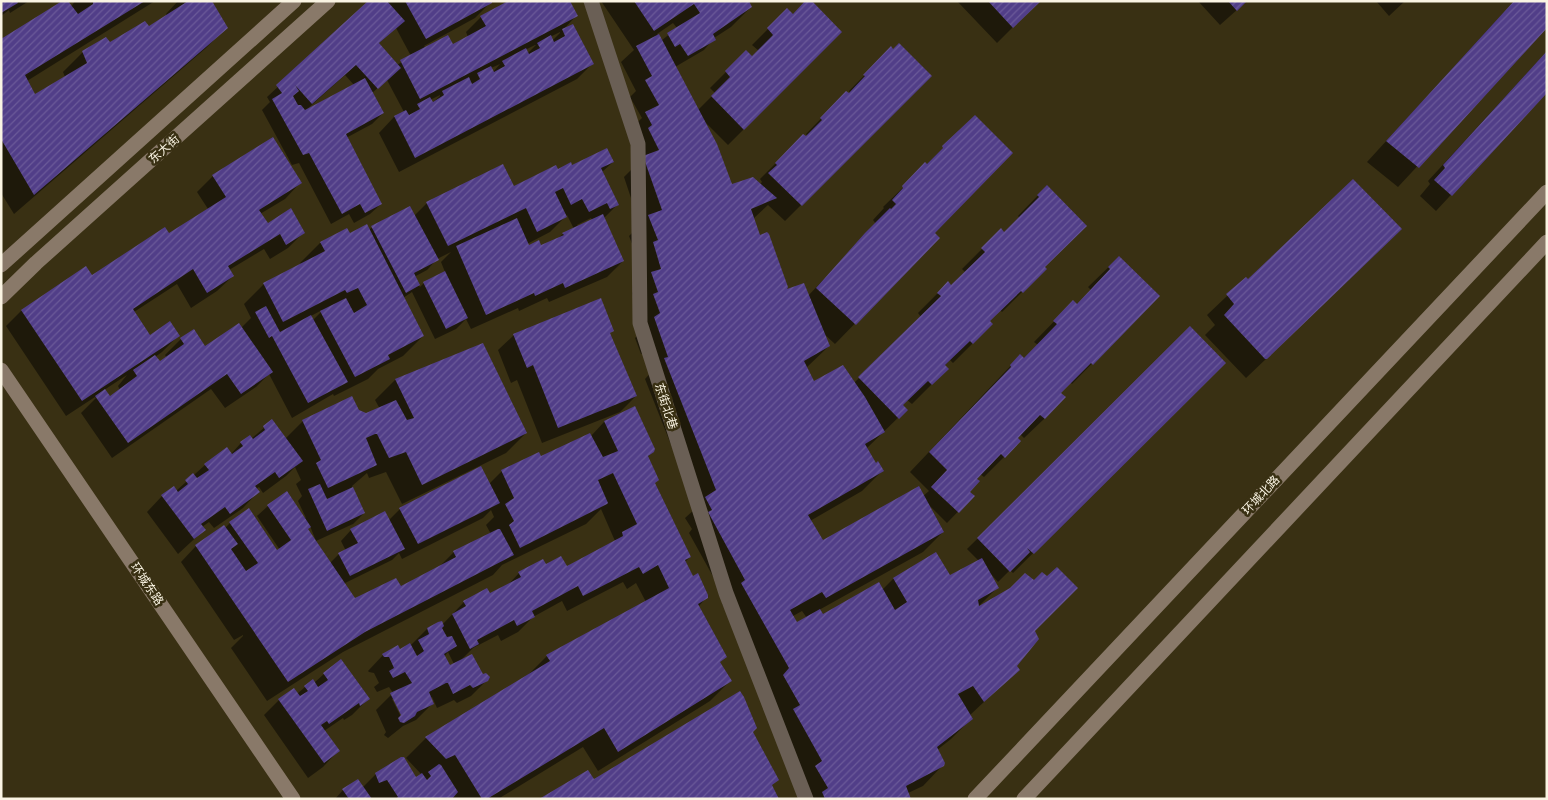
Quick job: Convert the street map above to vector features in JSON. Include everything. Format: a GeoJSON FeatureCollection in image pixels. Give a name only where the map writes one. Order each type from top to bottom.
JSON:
{"type":"FeatureCollection","features":[{"type":"Feature","properties":{"kind":"main road","name":"东大街"},"geometry":{"type":"LineString","coordinates":[[1,265],[294,1]]}},
{"type":"Feature","properties":{"kind":"main road","name":"东大街"},"geometry":{"type":"LineString","coordinates":[[1,297],[36,263],[328,1]]}},
{"type":"Feature","properties":{"kind":"main road","name":"环城北路"},"geometry":{"type":"LineString","coordinates":[[975,799],[1547,192]]}},
{"type":"Feature","properties":{"kind":"main road"},"geometry":{"type":"LineString","coordinates":[[1024,799],[1547,242]]}},
{"type":"Feature","properties":{"kind":"main road","name":"环城东路"},"geometry":{"type":"LineString","coordinates":[[1,370],[294,799]]}},
{"type":"Feature","properties":{"kind":"street","name":"东街北巷"},"geometry":{"type":"LineString","coordinates":[[590,1],[638,144],[640,323],[726,593],[806,799]]}},
{"type":"Feature","properties":{"kind":"building"},"geometry":{"type":"Polygon","coordinates":[[[1,1],[17,1],[18,3],[1,13],[1,1]]]}},
{"type":"Feature","properties":{"kind":"building"},"geometry":{"type":"Polygon","coordinates":[[[62,1],[68,1],[78,14],[93,4],[93,1],[145,1],[25,75],[35,94],[87,63],[82,51],[106,37],[110,42],[145,21],[149,26],[188,1],[212,1],[228,28],[34,195],[1,139],[1,39],[62,1]]]}},
{"type":"Feature","properties":{"kind":"building"},"geometry":{"type":"Polygon","coordinates":[[[368,1],[387,1],[405,21],[379,43],[401,68],[378,89],[356,65],[312,104],[295,85],[299,91],[293,96],[298,105],[301,105],[305,110],[365,78],[384,113],[346,134],[382,204],[365,213],[360,204],[342,214],[309,153],[303,155],[272,99],[282,93],[276,85],[368,1]]]}},
{"type":"Feature","properties":{"kind":"building"},"geometry":{"type":"Polygon","coordinates":[[[405,1],[492,1],[492,3],[426,39],[405,1]]]}},
{"type":"Feature","properties":{"kind":"building"},"geometry":{"type":"Polygon","coordinates":[[[508,1],[570,1],[578,16],[420,99],[400,60],[448,35],[453,44],[486,26],[480,16],[508,1]]]}},
{"type":"Feature","properties":{"kind":"building"},"geometry":{"type":"Polygon","coordinates":[[[634,1],[749,1],[752,7],[713,34],[716,40],[688,56],[680,44],[675,47],[667,33],[700,13],[694,4],[654,31],[634,1]]]}},
{"type":"Feature","properties":{"kind":"building"},"geometry":{"type":"Polygon","coordinates":[[[805,1],[812,1],[842,32],[744,130],[711,96],[730,77],[725,71],[746,50],[752,56],[773,35],[767,28],[787,8],[793,14],[805,1]]]}},
{"type":"Feature","properties":{"kind":"building"},"geometry":{"type":"Polygon","coordinates":[[[988,1],[1041,1],[1013,28],[988,1]]]}},
{"type":"Feature","properties":{"kind":"building"},"geometry":{"type":"Polygon","coordinates":[[[1228,1],[1247,1],[1237,11],[1228,1]]]}},
{"type":"Feature","properties":{"kind":"building"},"geometry":{"type":"Polygon","coordinates":[[[1514,1],[1547,1],[1547,28],[1419,168],[1386,141],[1514,1]]]}},
{"type":"Feature","properties":{"kind":"building"},"geometry":{"type":"Polygon","coordinates":[[[573,24],[594,64],[415,158],[394,116],[406,110],[409,115],[420,109],[417,104],[430,97],[433,102],[444,95],[442,91],[469,77],[472,84],[480,79],[477,73],[491,66],[494,72],[505,66],[502,61],[526,48],[529,54],[540,48],[537,43],[551,35],[554,42],[565,36],[562,29],[573,24]]]}},
{"type":"Feature","properties":{"kind":"building"},"geometry":{"type":"Polygon","coordinates":[[[659,34],[717,144],[732,184],[753,177],[777,198],[751,209],[760,235],[767,232],[769,234],[788,287],[787,289],[804,283],[830,346],[804,361],[814,381],[843,365],[865,397],[885,432],[865,444],[876,463],[878,461],[884,471],[808,515],[823,540],[919,486],[944,532],[826,598],[822,592],[790,610],[797,622],[820,609],[823,614],[879,582],[895,610],[907,602],[893,578],[936,552],[950,575],[982,558],[999,588],[978,600],[979,606],[1010,588],[1025,573],[1034,580],[1042,572],[1047,576],[1057,567],[1078,588],[1035,631],[1039,639],[1017,666],[1020,670],[984,702],[973,686],[958,694],[973,719],[937,747],[945,763],[944,766],[906,786],[911,799],[825,799],[822,792],[828,788],[815,766],[822,761],[793,709],[800,705],[783,675],[789,668],[741,583],[745,580],[708,512],[712,510],[705,497],[716,490],[664,358],[668,357],[654,317],[660,313],[653,294],[658,292],[651,272],[661,269],[653,242],[658,240],[648,215],[662,210],[643,156],[659,150],[648,128],[652,125],[645,112],[659,105],[645,80],[652,76],[636,46],[659,34]]]}},
{"type":"Feature","properties":{"kind":"building"},"geometry":{"type":"Polygon","coordinates":[[[899,43],[932,76],[802,206],[768,173],[803,134],[806,136],[822,120],[820,118],[846,91],[849,93],[865,76],[863,75],[891,46],[893,49],[899,43]]]}},
{"type":"Feature","properties":{"kind":"building"},"geometry":{"type":"Polygon","coordinates":[[[1547,51],[1547,93],[1452,196],[1434,180],[1445,168],[1443,165],[1547,51]]]}},
{"type":"Feature","properties":{"kind":"building"},"geometry":{"type":"Polygon","coordinates":[[[975,115],[1013,153],[935,233],[940,238],[856,325],[816,288],[865,233],[896,204],[892,200],[903,188],[902,186],[925,162],[927,164],[943,148],[942,146],[975,115]]]}},
{"type":"Feature","properties":{"kind":"building"},"geometry":{"type":"Polygon","coordinates":[[[273,137],[302,183],[259,210],[268,223],[291,208],[305,233],[286,245],[280,234],[228,266],[234,276],[207,293],[193,269],[133,309],[150,335],[170,321],[180,336],[82,401],[21,310],[86,266],[92,275],[165,227],[169,233],[226,197],[212,175],[273,137]]]}},
{"type":"Feature","properties":{"kind":"building"},"geometry":{"type":"Polygon","coordinates":[[[607,148],[614,162],[601,168],[619,205],[610,209],[607,203],[589,212],[582,199],[571,205],[563,188],[555,192],[567,217],[537,232],[526,208],[448,246],[426,202],[503,164],[514,186],[556,165],[558,169],[571,162],[572,165],[607,148]]]}},
{"type":"Feature","properties":{"kind":"building"},"geometry":{"type":"Polygon","coordinates":[[[1353,179],[1402,229],[1265,359],[1224,315],[1234,304],[1226,294],[1246,277],[1248,279],[1353,179]]]}},
{"type":"Feature","properties":{"kind":"building"},"geometry":{"type":"Polygon","coordinates":[[[1047,185],[1087,226],[1045,267],[1047,269],[1023,293],[1021,291],[990,321],[993,324],[973,344],[970,341],[945,365],[949,369],[932,385],[928,381],[903,405],[908,410],[899,419],[858,377],[941,296],[937,293],[948,281],[951,285],[985,252],[981,248],[1001,228],[1004,232],[1039,197],[1037,195],[1047,185]]]}},
{"type":"Feature","properties":{"kind":"building"},"geometry":{"type":"Polygon","coordinates":[[[410,206],[439,260],[414,273],[420,285],[406,293],[371,226],[410,206]]]}},
{"type":"Feature","properties":{"kind":"building"},"geometry":{"type":"Polygon","coordinates":[[[603,214],[624,261],[565,288],[563,283],[535,296],[534,293],[486,315],[456,246],[517,218],[529,245],[539,240],[541,245],[603,214]]]}},
{"type":"Feature","properties":{"kind":"building"},"geometry":{"type":"Polygon","coordinates":[[[367,224],[424,336],[388,355],[390,359],[355,377],[320,311],[346,298],[354,313],[367,305],[358,288],[347,293],[345,290],[283,322],[263,283],[325,251],[320,242],[347,228],[350,233],[367,224]]]}},
{"type":"Feature","properties":{"kind":"building"},"geometry":{"type":"Polygon","coordinates":[[[1119,256],[1160,296],[1093,365],[1091,363],[1061,393],[1066,397],[1045,419],[1040,415],[1018,438],[1021,441],[1005,458],[1001,454],[977,479],[980,481],[970,492],[975,496],[959,513],[931,487],[947,470],[929,452],[1011,367],[1010,365],[1020,354],[1024,358],[1057,324],[1053,321],[1073,300],[1077,304],[1110,269],[1108,267],[1119,256]]]}},
{"type":"Feature","properties":{"kind":"building"},"geometry":{"type":"Polygon","coordinates":[[[445,271],[468,318],[446,329],[423,282],[445,271]]]}},
{"type":"Feature","properties":{"kind":"building"},"geometry":{"type":"Polygon","coordinates":[[[601,298],[614,331],[610,333],[637,396],[558,428],[533,365],[527,368],[513,334],[601,298]]]}},
{"type":"Feature","properties":{"kind":"building"},"geometry":{"type":"Polygon","coordinates":[[[266,306],[280,332],[311,315],[348,382],[308,403],[272,336],[269,338],[255,312],[266,306]]]}},
{"type":"Feature","properties":{"kind":"building"},"geometry":{"type":"Polygon","coordinates":[[[239,323],[273,372],[241,394],[227,374],[128,443],[95,396],[105,389],[110,396],[137,376],[133,370],[155,355],[160,361],[184,344],[180,338],[194,329],[205,346],[239,323]]]}},
{"type":"Feature","properties":{"kind":"building"},"geometry":{"type":"Polygon","coordinates":[[[1190,326],[1226,363],[1034,554],[1027,548],[1030,552],[1010,572],[977,538],[1190,326]]]}},
{"type":"Feature","properties":{"kind":"building"},"geometry":{"type":"Polygon","coordinates":[[[483,343],[527,433],[422,485],[406,452],[389,458],[377,434],[375,434],[366,438],[377,465],[328,488],[316,463],[321,460],[302,420],[352,396],[359,410],[366,413],[396,400],[407,420],[414,418],[395,379],[483,343]]]}},
{"type":"Feature","properties":{"kind":"building"},"geometry":{"type":"Polygon","coordinates":[[[635,406],[655,449],[648,456],[659,480],[655,483],[691,557],[685,560],[693,576],[698,573],[708,595],[708,598],[698,604],[727,657],[720,662],[732,681],[618,752],[604,728],[487,799],[482,799],[455,755],[446,759],[425,737],[550,661],[546,655],[669,588],[658,565],[643,574],[639,567],[583,596],[578,586],[532,611],[535,617],[517,626],[514,620],[477,640],[479,644],[470,649],[452,614],[466,606],[463,601],[487,588],[490,593],[521,577],[518,572],[543,559],[546,564],[561,556],[567,566],[623,536],[622,532],[637,524],[613,473],[598,480],[607,504],[520,548],[509,525],[514,521],[505,504],[514,498],[501,470],[539,452],[541,456],[590,433],[603,457],[618,451],[604,421],[635,406]]]}},
{"type":"Feature","properties":{"kind":"building"},"geometry":{"type":"Polygon","coordinates":[[[272,419],[303,461],[279,478],[275,472],[255,486],[260,492],[230,514],[225,507],[201,524],[206,530],[194,539],[161,495],[174,486],[178,492],[188,484],[185,480],[193,473],[197,478],[209,470],[204,464],[227,447],[232,454],[243,446],[240,442],[250,435],[253,439],[265,430],[263,426],[272,419]]]}},
{"type":"Feature","properties":{"kind":"building"},"geometry":{"type":"Polygon","coordinates":[[[481,466],[500,503],[418,544],[399,508],[481,466]]]}},
{"type":"Feature","properties":{"kind":"building"},"geometry":{"type":"Polygon","coordinates":[[[320,484],[327,499],[353,487],[365,513],[327,531],[308,489],[320,484]]]}},
{"type":"Feature","properties":{"kind":"building"},"geometry":{"type":"Polygon","coordinates":[[[287,491],[311,527],[308,529],[355,598],[396,578],[401,586],[456,557],[453,551],[498,529],[500,529],[514,555],[365,632],[288,682],[195,545],[224,525],[238,544],[231,549],[246,571],[258,563],[229,522],[249,508],[277,550],[291,540],[267,505],[287,491]]]}},
{"type":"Feature","properties":{"kind":"building"},"geometry":{"type":"Polygon","coordinates":[[[385,511],[405,549],[350,576],[338,553],[358,543],[350,529],[385,511]]]}},
{"type":"Feature","properties":{"kind":"building"},"geometry":{"type":"Polygon","coordinates":[[[442,621],[444,626],[442,628],[447,637],[452,636],[457,646],[444,654],[450,665],[472,654],[483,674],[486,673],[490,677],[488,681],[473,688],[470,685],[453,694],[448,683],[446,683],[429,692],[434,704],[417,712],[415,716],[404,723],[400,722],[398,718],[401,715],[390,693],[412,683],[405,672],[393,678],[389,671],[394,668],[389,657],[384,657],[382,654],[398,645],[400,649],[410,643],[417,656],[424,651],[418,640],[429,634],[427,628],[442,621]]]}},
{"type":"Feature","properties":{"kind":"building"},"geometry":{"type":"Polygon","coordinates":[[[341,659],[370,699],[360,706],[359,703],[329,724],[327,721],[321,725],[340,751],[324,763],[278,699],[294,688],[300,696],[308,691],[304,686],[313,679],[318,687],[328,680],[323,673],[341,659]]]}},
{"type":"Feature","properties":{"kind":"building"},"geometry":{"type":"Polygon","coordinates":[[[740,691],[757,728],[753,732],[779,780],[772,785],[779,799],[539,799],[588,770],[594,779],[740,691]]]}},
{"type":"Feature","properties":{"kind":"building"},"geometry":{"type":"Polygon","coordinates":[[[404,757],[416,777],[422,773],[427,780],[431,776],[428,772],[439,764],[441,765],[458,792],[452,799],[396,799],[398,797],[387,780],[379,783],[375,773],[404,757]]]}},
{"type":"Feature","properties":{"kind":"building"},"geometry":{"type":"Polygon","coordinates":[[[358,779],[372,799],[349,799],[342,789],[358,779]]]}}]}
